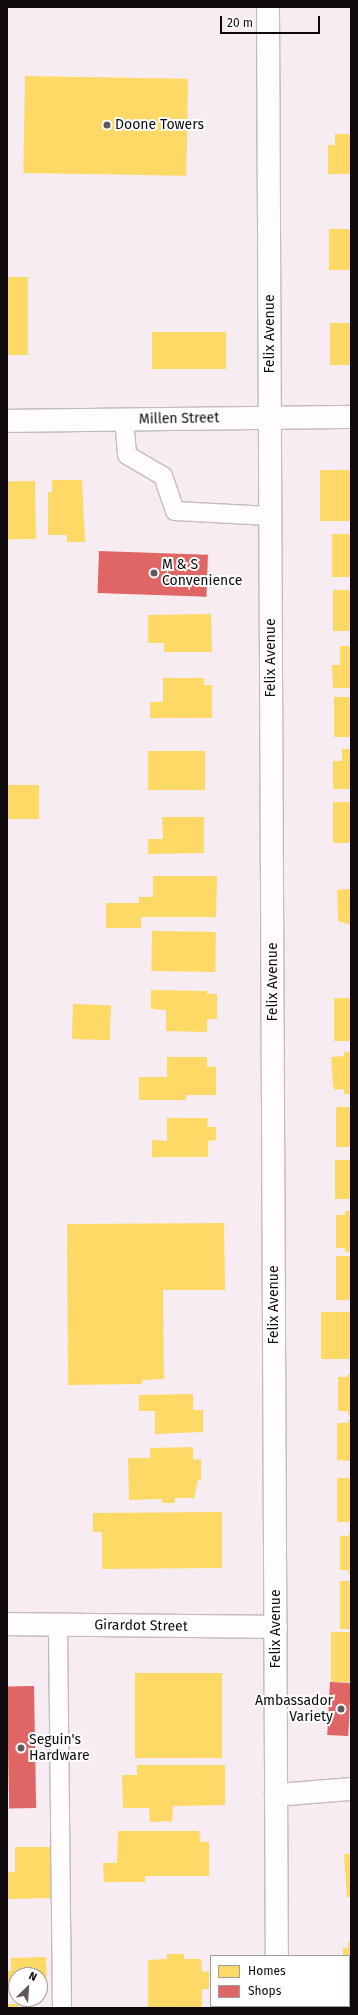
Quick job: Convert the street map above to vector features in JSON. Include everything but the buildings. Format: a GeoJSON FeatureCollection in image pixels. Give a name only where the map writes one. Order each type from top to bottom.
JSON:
{"type":"FeatureCollection","features":[{"type":"Feature","properties":{"kind":"street","name":"Felix Avenue"},"geometry":{"type":"LineString","coordinates":[[268,7],[277,1955]]}},
{"type":"Feature","properties":{"kind":"street","name":"Millen Street"},"geometry":{"type":"LineString","coordinates":[[7,421],[351,417]]}},
{"type":"Feature","properties":{"kind":"street","name":"Girardot Street"},"geometry":{"type":"LineString","coordinates":[[7,1624],[276,1627]]}},
{"type":"Feature","properties":{"kind":"street"},"geometry":{"type":"LineString","coordinates":[[276,1795],[351,1789]]}},
{"type":"Feature","properties":{"kind":"lane"},"geometry":{"type":"LineString","coordinates":[[124,419],[126,455],[164,476],[175,510],[270,516]]}},
{"type":"Feature","properties":{"kind":"lane"},"geometry":{"type":"LineString","coordinates":[[58,1625],[62,2008]]}},
{"type":"Feature","properties":{"kind":"place","name":"Doone Towers"},"geometry":{"type":"Point","coordinates":[107,125]}},
{"type":"Feature","properties":{"kind":"place","name":"M & S Convenience"},"geometry":{"type":"Point","coordinates":[154,573]}},
{"type":"Feature","properties":{"kind":"place","name":"Ambassador Variety"},"geometry":{"type":"Point","coordinates":[341,1709]}},
{"type":"Feature","properties":{"kind":"place","name":"Seguin's Hardware"},"geometry":{"type":"Point","coordinates":[21,1748]}}]}
